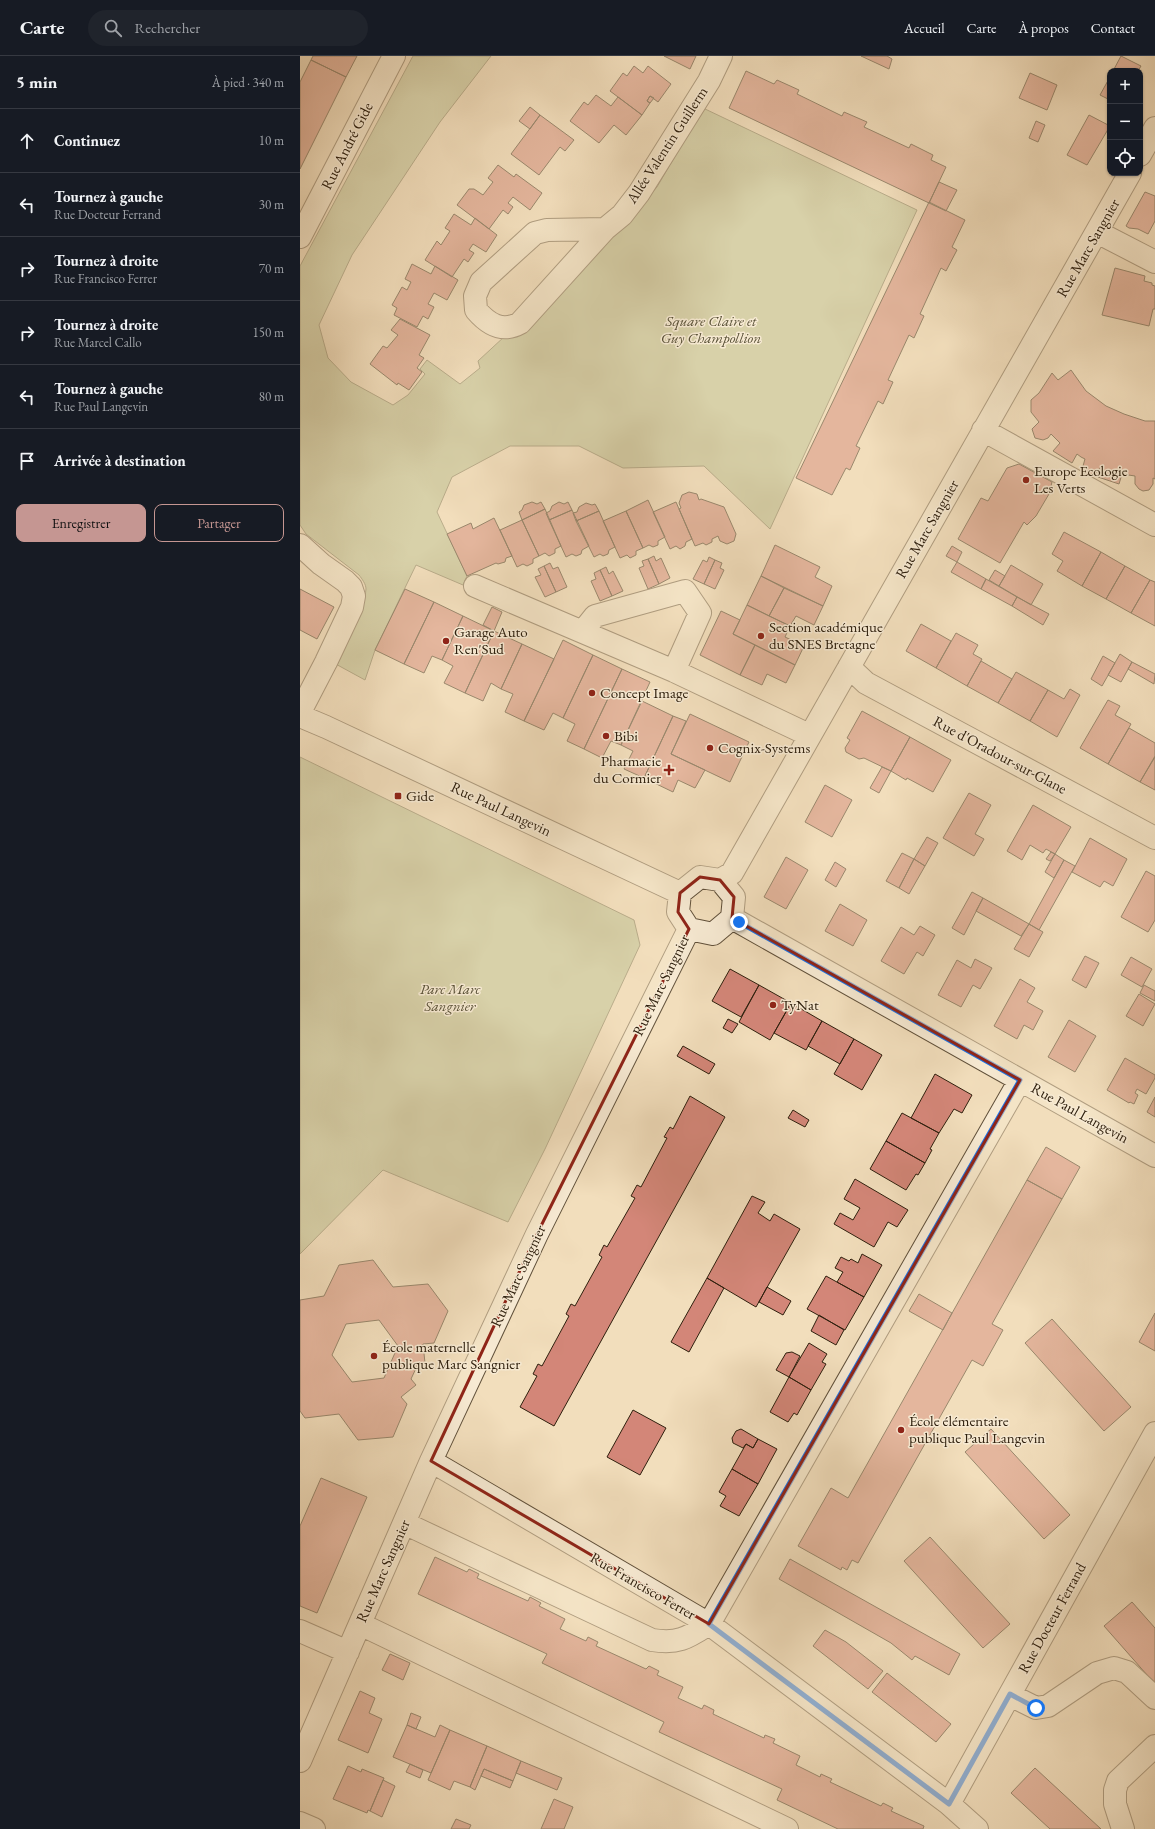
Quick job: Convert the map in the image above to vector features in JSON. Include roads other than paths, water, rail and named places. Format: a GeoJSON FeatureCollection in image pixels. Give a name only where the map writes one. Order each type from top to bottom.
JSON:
{"type":"FeatureCollection","features":[{"type":"Feature","properties":{"kind":"street","name":"Rue André Gide"},"geometry":{"type":"LineString","coordinates":[[300,237],[394,56]]}},
{"type":"Feature","properties":{"kind":"street","name":"Allée Valentin Guillerm"},"geometry":{"type":"LineString","coordinates":[[606,229],[547,230],[535,233],[481,282],[476,296],[476,310],[489,323],[499,327],[511,328],[520,323],[606,229],[622,215],[639,193],[709,81],[721,56]]}},
{"type":"Feature","properties":{"kind":"street"},"geometry":{"type":"LineString","coordinates":[[1143,150],[1155,128]]}},
{"type":"Feature","properties":{"kind":"street","name":"Rue Marc Sangnier"},"geometry":{"type":"LineString","coordinates":[[720,880],[732,873],[809,735],[1128,176]]}},
{"type":"Feature","properties":{"kind":"street"},"geometry":{"type":"LineString","coordinates":[[1096,232],[1155,262]]}},
{"type":"Feature","properties":{"kind":"street"},"geometry":{"type":"LineString","coordinates":[[983,430],[1155,525]]}},
{"type":"Feature","properties":{"kind":"street"},"geometry":{"type":"LineString","coordinates":[[300,545],[321,564],[345,581],[351,587],[354,596],[352,607],[300,712]]}},
{"type":"Feature","properties":{"kind":"street"},"geometry":{"type":"LineString","coordinates":[[475,586],[674,671],[809,735]]}},
{"type":"Feature","properties":{"kind":"street"},"geometry":{"type":"LineString","coordinates":[[583,631],[595,616],[685,591],[700,613],[674,671]]}},
{"type":"Feature","properties":{"kind":"street","name":"Rue d'Oradour-sur-Glane"},"geometry":{"type":"LineString","coordinates":[[849,667],[866,683],[1155,838]]}},
{"type":"Feature","properties":{"kind":"street","name":"Rue Paul Langevin"},"geometry":{"type":"LineString","coordinates":[[300,716],[680,893]]}},
{"type":"Feature","properties":{"kind":"street"},"geometry":{"type":"LineString","coordinates":[[700,877],[720,880],[734,897],[732,918],[713,934],[689,929],[678,912],[680,893],[700,877]]}},
{"type":"Feature","properties":{"kind":"street","name":"Rue Paul Langevin"},"geometry":{"type":"LineString","coordinates":[[732,918],[1155,1156]]}},
{"type":"Feature","properties":{"kind":"street","name":"Rue Marc Sangnier"},"geometry":{"type":"LineString","coordinates":[[300,1761],[431,1461],[537,1234],[689,929]]}},
{"type":"Feature","properties":{"kind":"street"},"geometry":{"type":"LineString","coordinates":[[404,1523],[652,1640],[669,1642],[687,1638],[709,1624],[1020,1080]]}},
{"type":"Feature","properties":{"kind":"street","name":"Rue Docteur Ferrand"},"geometry":{"type":"LineString","coordinates":[[949,1804],[1155,1433]]}},
{"type":"Feature","properties":{"kind":"street","name":"Rue Francisco Ferrer"},"geometry":{"type":"LineString","coordinates":[[431,1461],[709,1624],[949,1804],[977,1829]]}},
{"type":"Feature","properties":{"kind":"street"},"geometry":{"type":"LineString","coordinates":[[360,1624],[787,1829]]}},
{"type":"Feature","properties":{"kind":"street"},"geometry":{"type":"LineString","coordinates":[[300,1631],[348,1652]]}},
{"type":"Feature","properties":{"kind":"street"},"geometry":{"type":"LineString","coordinates":[[1010,1694],[1036,1708],[1048,1706],[1097,1673],[1114,1668],[1127,1672],[1155,1698]]}},
{"type":"Feature","properties":{"kind":"street"},"geometry":{"type":"LineString","coordinates":[[1123,1829],[1115,1804],[1115,1790],[1118,1781],[1155,1746]]}},
{"type":"Feature","properties":{"kind":"street"},"geometry":{"type":"LineString","coordinates":[[300,1822],[314,1829]]}},
{"type":"Feature","properties":{"kind":"place","name":"Europe Ecologie Les Verts"},"geometry":{"type":"Point","coordinates":[1026,480]}},
{"type":"Feature","properties":{"kind":"place","name":"Section académique du SNES Bretagne"},"geometry":{"type":"Point","coordinates":[761,636]}},
{"type":"Feature","properties":{"kind":"place","name":"Garage Auto Ren'Sud"},"geometry":{"type":"Point","coordinates":[446,641]}},
{"type":"Feature","properties":{"kind":"place","name":"Concept Image"},"geometry":{"type":"Point","coordinates":[592,693]}},
{"type":"Feature","properties":{"kind":"place","name":"Bibi"},"geometry":{"type":"Point","coordinates":[606,736]}},
{"type":"Feature","properties":{"kind":"place","name":"Cognix-Systems"},"geometry":{"type":"Point","coordinates":[710,748]}},
{"type":"Feature","properties":{"kind":"place","name":"Pharmacie du Cormier"},"geometry":{"type":"Point","coordinates":[669,770]}},
{"type":"Feature","properties":{"kind":"place","name":"Gide"},"geometry":{"type":"Point","coordinates":[398,796]}},
{"type":"Feature","properties":{"kind":"place","name":"TyNat"},"geometry":{"type":"Point","coordinates":[773,1005]}},
{"type":"Feature","properties":{"kind":"place","name":"École maternelle publique Marc Sangnier"},"geometry":{"type":"Point","coordinates":[374,1356]}},
{"type":"Feature","properties":{"kind":"place","name":"École élémentaire publique Paul Langevin"},"geometry":{"type":"Point","coordinates":[901,1430]}},
{"type":"Feature","properties":{"kind":"park label","name":"Square Claire et Guy Champollion"},"geometry":{"type":"Point","coordinates":[711,330]}},
{"type":"Feature","properties":{"kind":"park label","name":"Parc Marc Sangnier"},"geometry":{"type":"Point","coordinates":[450,998]}}]}
